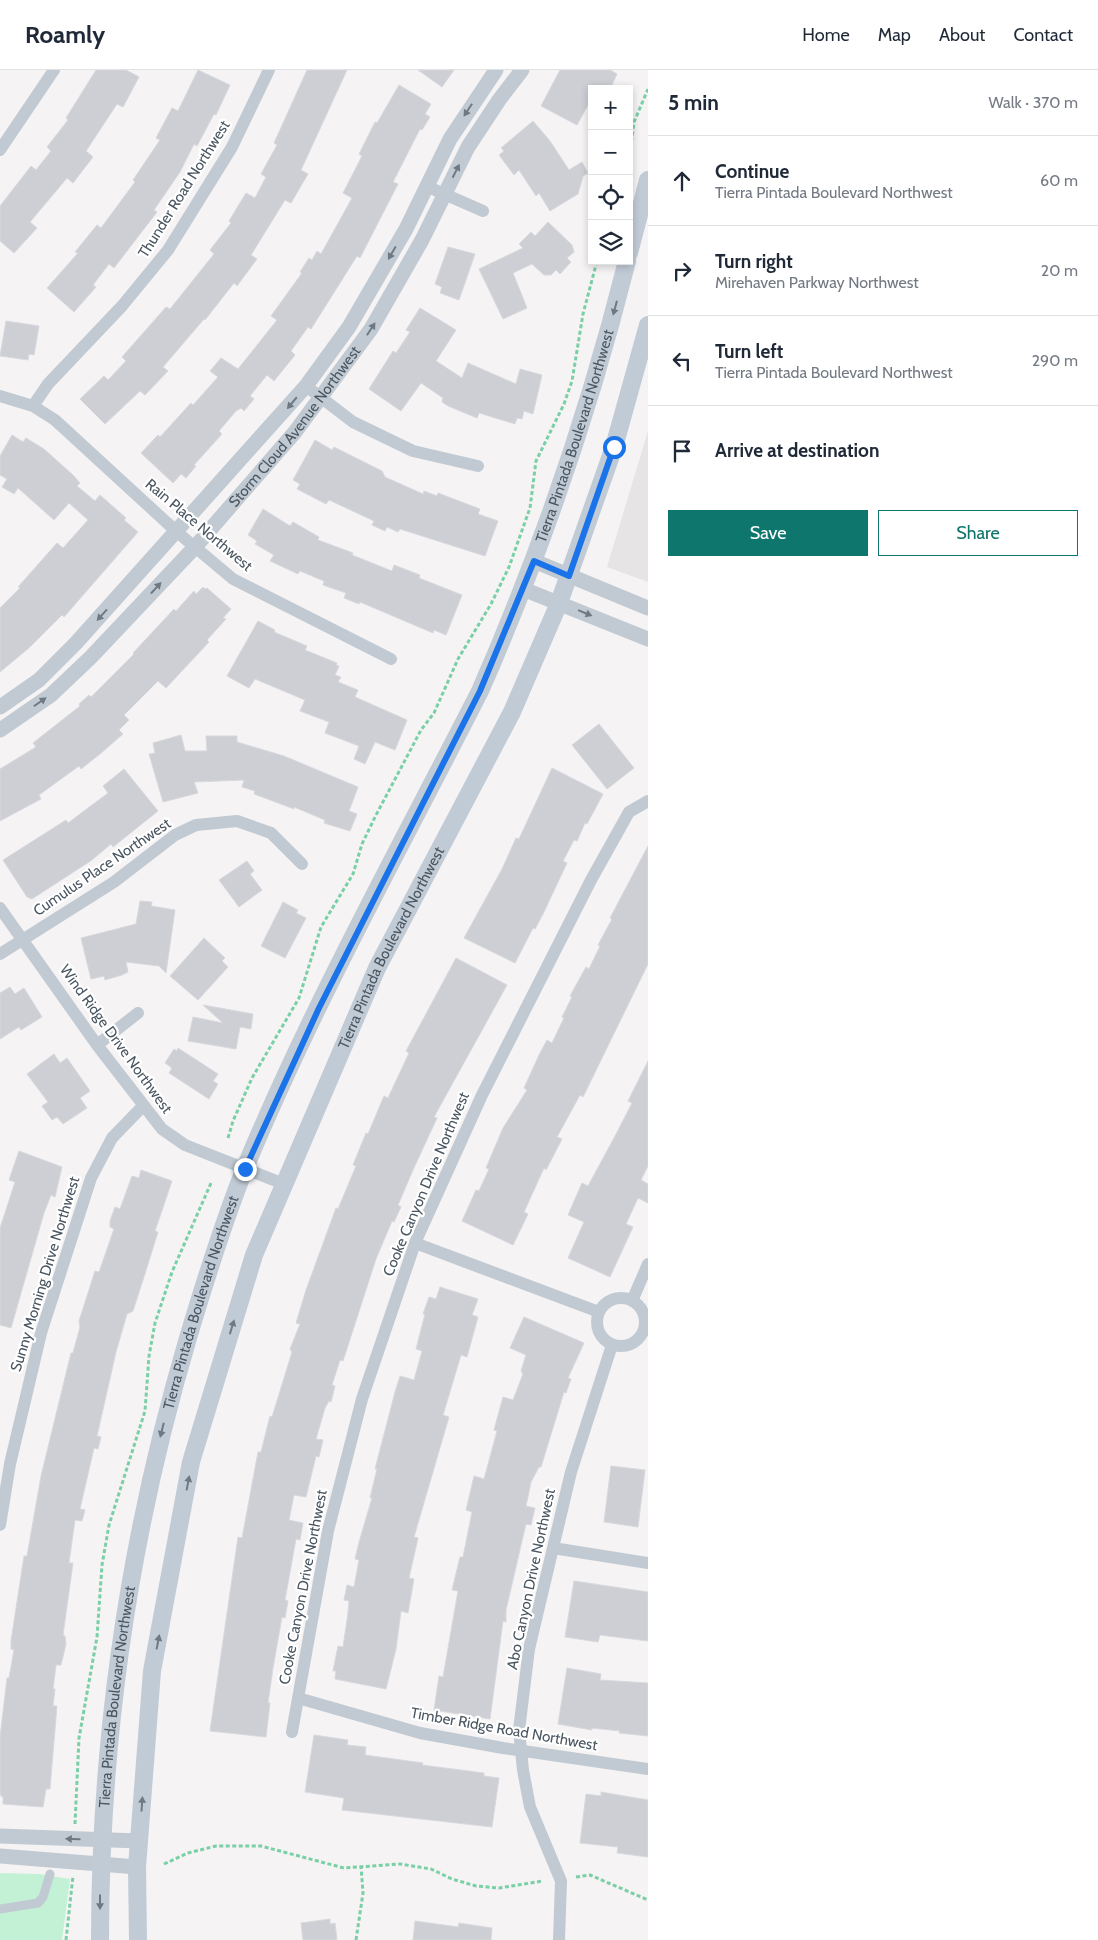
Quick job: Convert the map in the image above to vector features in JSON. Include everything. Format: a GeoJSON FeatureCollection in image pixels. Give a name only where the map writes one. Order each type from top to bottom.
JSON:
{"type":"FeatureCollection","features":[{"type":"Feature","properties":{"kind":"main road"},"geometry":{"type":"LineString","coordinates":[[633,238],[648,180]]}},
{"type":"Feature","properties":{"kind":"main road","name":"Tierra Pintada Boulevard Northwest"},"geometry":{"type":"LineString","coordinates":[[100,1940],[100,1865],[107,1757],[123,1624],[150,1480],[171,1397],[196,1312],[245,1169],[319,1008],[480,691],[523,589],[576,439],[626,265]]}},
{"type":"Feature","properties":{"kind":"main road","name":"Tierra Pintada Boulevard Northwest"},"geometry":{"type":"LineString","coordinates":[[138,1940],[137,1867],[152,1671],[191,1462],[254,1255],[377,968],[512,712],[559,603],[614,447],[648,325]]}},
{"type":"Feature","properties":{"kind":"street"},"geometry":{"type":"LineString","coordinates":[[0,150],[54,70]]}},
{"type":"Feature","properties":{"kind":"street","name":"Thunder Road Northwest"},"geometry":{"type":"LineString","coordinates":[[33,406],[48,384],[122,306],[168,250],[232,147],[269,70]]}},
{"type":"Feature","properties":{"kind":"street","name":"Storm Cloud Avenue Northwest"},"geometry":{"type":"LineString","coordinates":[[0,707],[39,680],[64,656],[306,386],[349,327],[406,229],[450,139],[496,70]]}},
{"type":"Feature","properties":{"kind":"street","name":"Storm Cloud Avenue Northwest"},"geometry":{"type":"LineString","coordinates":[[0,730],[51,695],[78,670],[194,547],[295,432],[372,328],[422,240],[468,147],[499,100],[522,70]]}},
{"type":"Feature","properties":{"kind":"street"},"geometry":{"type":"LineString","coordinates":[[426,186],[483,211]]}},
{"type":"Feature","properties":{"kind":"street"},"geometry":{"type":"LineString","coordinates":[[306,386],[353,422],[413,452],[478,466]]}},
{"type":"Feature","properties":{"kind":"street","name":"Rain Place Northwest"},"geometry":{"type":"LineString","coordinates":[[0,396],[33,406],[55,420],[177,532],[233,579],[391,659]]}},
{"type":"Feature","properties":{"kind":"street"},"geometry":{"type":"LineString","coordinates":[[534,561],[648,608]]}},
{"type":"Feature","properties":{"kind":"street"},"geometry":{"type":"LineString","coordinates":[[523,589],[648,638]]}},
{"type":"Feature","properties":{"kind":"street","name":"Cooke Canyon Drive Northwest"},"geometry":{"type":"LineString","coordinates":[[292,1732],[333,1512],[362,1399],[415,1243],[482,1095],[591,880],[629,812],[648,801]]}},
{"type":"Feature","properties":{"kind":"street","name":"Cumulus Place Northwest"},"geometry":{"type":"LineString","coordinates":[[0,954],[114,882],[175,835],[196,825],[237,821],[271,833],[302,864]]}},
{"type":"Feature","properties":{"kind":"street","name":"Wind Ridge Drive Northwest"},"geometry":{"type":"LineString","coordinates":[[0,908],[142,1107],[162,1129],[185,1145],[284,1184]]}},
{"type":"Feature","properties":{"kind":"street"},"geometry":{"type":"LineString","coordinates":[[97,1045],[138,1014]]}},
{"type":"Feature","properties":{"kind":"street","name":"Sunny Morning Drive Northwest"},"geometry":{"type":"LineString","coordinates":[[0,1525],[5,1464],[42,1333],[91,1178],[112,1138],[142,1107]]}},
{"type":"Feature","properties":{"kind":"street"},"geometry":{"type":"LineString","coordinates":[[415,1243],[599,1312]]}},
{"type":"Feature","properties":{"kind":"street"},"geometry":{"type":"LineString","coordinates":[[632,1300],[648,1264]]}},
{"type":"Feature","properties":{"kind":"street"},"geometry":{"type":"LineString","coordinates":[[617,1298],[632,1300],[643,1312],[646,1329],[635,1342],[620,1346],[612,1344],[600,1335],[597,1320],[599,1312],[603,1306],[617,1298]]}},
{"type":"Feature","properties":{"kind":"street","name":"Abo Canyon Drive Northwest"},"geometry":{"type":"LineString","coordinates":[[559,1940],[561,1881],[530,1807],[519,1730],[529,1649],[571,1472],[612,1344]]}},
{"type":"Feature","properties":{"kind":"street"},"geometry":{"type":"LineString","coordinates":[[553,1548],[648,1563]]}},
{"type":"Feature","properties":{"kind":"street","name":"Timber Ridge Road Northwest"},"geometry":{"type":"LineString","coordinates":[[298,1698],[420,1733],[521,1751],[648,1769]]}},
{"type":"Feature","properties":{"kind":"street"},"geometry":{"type":"LineString","coordinates":[[0,1836],[139,1841]]}},
{"type":"Feature","properties":{"kind":"street"},"geometry":{"type":"LineString","coordinates":[[0,1856],[137,1867]]}},
{"type":"Feature","properties":{"kind":"street"},"geometry":{"type":"LineString","coordinates":[[0,1909],[38,1903],[43,1897],[50,1874]]}},
{"type":"Feature","properties":{"kind":"path"},"geometry":{"type":"LineString","coordinates":[[633,130],[634,122],[648,89]]}},
{"type":"Feature","properties":{"kind":"path"},"geometry":{"type":"LineString","coordinates":[[228,1138],[233,1121],[252,1078],[299,998],[322,927],[353,874],[362,844],[375,817],[420,730],[434,713],[458,659],[491,604],[509,567],[530,508],[536,461],[564,404],[572,380],[583,314],[596,265]]}},
{"type":"Feature","properties":{"kind":"path"},"geometry":{"type":"LineString","coordinates":[[75,1824],[79,1738],[97,1637],[102,1565],[109,1525],[145,1411],[149,1356],[154,1322],[172,1272],[211,1183]]}},
{"type":"Feature","properties":{"kind":"path"},"geometry":{"type":"LineString","coordinates":[[164,1864],[188,1853],[216,1846],[261,1846],[344,1868],[400,1864],[431,1869],[452,1879],[476,1886],[499,1888],[543,1881]]}},
{"type":"Feature","properties":{"kind":"path"},"geometry":{"type":"LineString","coordinates":[[356,1940],[362,1893],[360,1866]]}},
{"type":"Feature","properties":{"kind":"path"},"geometry":{"type":"LineString","coordinates":[[576,1877],[590,1875],[597,1877],[648,1900]]}},
{"type":"Feature","properties":{"kind":"path"},"geometry":{"type":"LineString","coordinates":[[66,1940],[73,1876]]}},
{"type":"Feature","properties":{"kind":"shaded area"},"geometry":{"type":"Polygon","coordinates":[[[648,431],[648,582],[607,567],[648,431]]]}},
{"type":"Feature","properties":{"kind":"green space"},"geometry":{"type":"Polygon","coordinates":[[[0,1873],[40,1874],[70,1879],[62,1940],[0,1940],[0,1873]]]}},
{"type":"Feature","properties":{"kind":"building"},"geometry":{"type":"Polygon","coordinates":[[[96,70],[126,70],[139,77],[123,107],[117,104],[86,151],[93,157],[73,183],[67,178],[30,222],[37,228],[14,253],[0,241],[0,206],[31,166],[36,170],[51,151],[47,147],[68,120],[66,118],[96,70]]]}},
{"type":"Feature","properties":{"kind":"building"},"geometry":{"type":"Polygon","coordinates":[[[198,70],[230,85],[216,115],[214,114],[197,146],[194,144],[180,172],[154,210],[157,212],[114,268],[109,264],[93,285],[96,287],[74,312],[47,288],[78,253],[75,252],[97,225],[101,228],[135,182],[133,180],[160,140],[156,138],[172,108],[178,111],[198,70]]]}},
{"type":"Feature","properties":{"kind":"building"},"geometry":{"type":"Polygon","coordinates":[[[307,70],[347,70],[301,170],[308,174],[291,203],[285,200],[251,255],[257,259],[237,286],[234,283],[205,320],[163,367],[168,371],[145,395],[140,391],[105,424],[80,399],[104,376],[108,380],[126,361],[122,357],[166,307],[170,309],[214,254],[210,250],[231,223],[229,221],[246,193],[255,198],[266,177],[261,174],[277,145],[274,143],[307,70]]]}},
{"type":"Feature","properties":{"kind":"building"},"geometry":{"type":"Polygon","coordinates":[[[418,70],[454,70],[442,87],[418,70]]]}},
{"type":"Feature","properties":{"kind":"building"},"geometry":{"type":"Polygon","coordinates":[[[560,70],[610,70],[617,74],[612,85],[588,85],[588,105],[577,125],[541,106],[560,70]]]}},
{"type":"Feature","properties":{"kind":"building"},"geometry":{"type":"Polygon","coordinates":[[[399,85],[431,104],[425,114],[430,117],[422,130],[420,129],[393,182],[398,184],[360,258],[357,256],[311,329],[308,327],[291,351],[295,355],[274,381],[267,375],[250,396],[254,399],[244,411],[241,408],[236,411],[219,431],[222,434],[194,465],[196,466],[186,478],[181,474],[173,483],[141,453],[158,435],[160,437],[191,403],[193,405],[218,377],[210,371],[221,358],[238,369],[277,320],[271,316],[302,273],[300,272],[309,258],[312,260],[317,251],[321,254],[352,198],[343,193],[362,156],[359,154],[375,122],[377,123],[399,85]]]}},
{"type":"Feature","properties":{"kind":"building"},"geometry":{"type":"Polygon","coordinates":[[[533,121],[550,141],[569,170],[582,162],[588,173],[583,176],[578,194],[550,211],[539,193],[536,196],[519,170],[514,175],[499,155],[504,151],[501,148],[533,121]]]}},
{"type":"Feature","properties":{"kind":"building"},"geometry":{"type":"Polygon","coordinates":[[[548,222],[572,245],[574,252],[567,258],[571,262],[560,274],[556,270],[551,275],[544,275],[532,264],[513,273],[527,308],[503,319],[479,269],[523,248],[519,244],[531,232],[535,236],[548,222]]]}},
{"type":"Feature","properties":{"kind":"building"},"geometry":{"type":"Polygon","coordinates":[[[448,247],[475,254],[459,300],[440,293],[442,287],[435,284],[448,247]]]}},
{"type":"Feature","properties":{"kind":"building"},"geometry":{"type":"Polygon","coordinates":[[[420,308],[456,330],[436,361],[462,378],[468,363],[516,384],[520,369],[542,375],[533,414],[524,411],[522,419],[517,418],[515,424],[479,413],[477,418],[448,406],[442,402],[443,398],[421,383],[401,411],[369,389],[393,351],[396,353],[410,332],[406,330],[420,308]]]}},
{"type":"Feature","properties":{"kind":"building"},"geometry":{"type":"Polygon","coordinates":[[[6,321],[39,326],[34,355],[29,354],[28,360],[0,356],[6,321]]]}},
{"type":"Feature","properties":{"kind":"building"},"geometry":{"type":"Polygon","coordinates":[[[12,435],[23,442],[26,438],[44,449],[73,475],[80,483],[77,486],[95,501],[100,495],[126,518],[124,520],[138,532],[64,617],[62,615],[29,648],[0,672],[0,608],[20,588],[18,587],[57,543],[63,548],[88,520],[69,503],[54,520],[18,488],[14,494],[2,487],[7,479],[0,475],[0,456],[12,435]]]}},
{"type":"Feature","properties":{"kind":"building"},"geometry":{"type":"Polygon","coordinates":[[[315,440],[332,450],[334,447],[382,471],[385,477],[423,494],[424,491],[437,496],[438,493],[480,509],[478,514],[498,521],[485,556],[400,529],[398,532],[387,527],[385,531],[372,525],[374,521],[329,500],[326,504],[297,489],[300,484],[293,480],[315,440]]]}},
{"type":"Feature","properties":{"kind":"building"},"geometry":{"type":"Polygon","coordinates":[[[263,509],[290,526],[293,522],[319,537],[318,540],[353,553],[352,555],[392,571],[394,565],[420,575],[419,578],[462,595],[446,635],[434,630],[433,633],[360,602],[359,604],[344,598],[346,593],[323,585],[324,581],[300,571],[298,574],[270,561],[274,555],[255,544],[257,541],[248,535],[263,509]]]}},
{"type":"Feature","properties":{"kind":"building"},"geometry":{"type":"Polygon","coordinates":[[[203,587],[207,588],[231,609],[223,618],[226,619],[207,640],[209,642],[166,688],[158,681],[124,715],[129,720],[119,730],[123,734],[100,754],[81,769],[79,766],[39,795],[41,799],[0,821],[0,769],[36,747],[33,743],[80,706],[79,704],[89,695],[91,697],[134,654],[174,609],[176,611],[194,591],[196,594],[203,587]]]}},
{"type":"Feature","properties":{"kind":"building"},"geometry":{"type":"Polygon","coordinates":[[[258,621],[275,630],[274,632],[307,646],[305,650],[337,663],[336,665],[339,666],[335,675],[341,677],[338,682],[358,690],[355,697],[407,720],[395,750],[375,742],[365,764],[354,759],[359,746],[325,733],[329,722],[300,711],[305,700],[255,679],[249,688],[227,676],[258,621]]]}},
{"type":"Feature","properties":{"kind":"building"},"geometry":{"type":"Polygon","coordinates":[[[599,724],[634,768],[607,789],[572,745],[599,724]]]}},
{"type":"Feature","properties":{"kind":"building"},"geometry":{"type":"Polygon","coordinates":[[[181,735],[185,751],[207,751],[206,736],[237,736],[237,742],[284,756],[358,787],[349,811],[357,814],[350,831],[324,823],[325,820],[294,807],[294,809],[254,794],[255,791],[242,787],[244,780],[194,782],[198,793],[163,802],[149,754],[155,753],[153,743],[181,735]]]}},
{"type":"Feature","properties":{"kind":"building"},"geometry":{"type":"Polygon","coordinates":[[[552,768],[603,794],[587,824],[585,823],[577,841],[574,840],[563,861],[567,863],[543,914],[535,929],[533,928],[515,963],[464,938],[502,869],[516,838],[519,839],[552,768]]]}},
{"type":"Feature","properties":{"kind":"building"},"geometry":{"type":"Polygon","coordinates":[[[124,769],[158,811],[113,847],[111,844],[92,860],[32,899],[27,897],[3,860],[66,820],[68,823],[108,793],[103,786],[124,769]]]}},
{"type":"Feature","properties":{"kind":"building"},"geometry":{"type":"Polygon","coordinates":[[[648,846],[648,964],[583,1097],[580,1095],[557,1137],[562,1139],[546,1170],[544,1168],[524,1212],[528,1214],[513,1245],[462,1221],[476,1190],[479,1191],[489,1169],[486,1168],[503,1128],[527,1090],[524,1088],[539,1055],[547,1040],[552,1043],[564,1018],[562,1017],[572,997],[570,996],[586,967],[589,969],[600,946],[598,945],[612,919],[610,918],[648,846]]]}},
{"type":"Feature","properties":{"kind":"building"},"geometry":{"type":"Polygon","coordinates":[[[247,861],[254,871],[250,874],[262,890],[239,907],[219,880],[247,861]]]}},
{"type":"Feature","properties":{"kind":"building"},"geometry":{"type":"Polygon","coordinates":[[[140,901],[152,902],[151,906],[175,910],[166,973],[159,966],[126,962],[128,972],[122,975],[105,980],[104,976],[91,979],[81,938],[136,924],[140,901]]]}},
{"type":"Feature","properties":{"kind":"building"},"geometry":{"type":"Polygon","coordinates":[[[283,902],[298,910],[296,913],[306,918],[285,958],[261,946],[283,902]]]}},
{"type":"Feature","properties":{"kind":"building"},"geometry":{"type":"Polygon","coordinates":[[[204,938],[225,958],[222,961],[228,967],[198,1000],[170,976],[204,938]]]}},
{"type":"Feature","properties":{"kind":"building"},"geometry":{"type":"Polygon","coordinates":[[[456,958],[507,985],[434,1117],[437,1118],[398,1205],[401,1207],[394,1222],[392,1221],[376,1259],[343,1361],[340,1360],[332,1385],[335,1386],[331,1402],[329,1401],[325,1408],[316,1439],[323,1440],[319,1457],[316,1456],[306,1497],[294,1495],[289,1520],[303,1523],[300,1540],[296,1539],[285,1600],[288,1601],[285,1618],[282,1617],[273,1668],[266,1737],[210,1731],[238,1537],[242,1538],[258,1452],[261,1452],[270,1416],[272,1417],[292,1352],[290,1349],[300,1324],[296,1323],[306,1290],[336,1208],[338,1209],[356,1166],[353,1165],[366,1133],[368,1134],[384,1096],[388,1098],[409,1053],[406,1051],[456,958]]]}},
{"type":"Feature","properties":{"kind":"building"},"geometry":{"type":"Polygon","coordinates":[[[10,987],[15,994],[24,988],[42,1017],[21,1030],[19,1027],[0,1039],[0,993],[10,987]]]}},
{"type":"Feature","properties":{"kind":"building"},"geometry":{"type":"Polygon","coordinates":[[[203,1005],[253,1014],[251,1029],[240,1027],[236,1049],[188,1041],[193,1017],[223,1023],[203,1005]]]}},
{"type":"Feature","properties":{"kind":"building"},"geometry":{"type":"Polygon","coordinates":[[[178,1048],[218,1074],[213,1081],[218,1084],[209,1099],[169,1073],[172,1068],[165,1063],[174,1049],[177,1051],[178,1048]]]}},
{"type":"Feature","properties":{"kind":"building"},"geometry":{"type":"Polygon","coordinates":[[[54,1054],[60,1063],[67,1058],[90,1091],[80,1098],[87,1108],[63,1124],[57,1117],[52,1120],[42,1106],[48,1102],[27,1074],[54,1054]]]}},
{"type":"Feature","properties":{"kind":"building"},"geometry":{"type":"Polygon","coordinates":[[[648,1061],[648,1166],[641,1180],[648,1184],[648,1203],[638,1198],[626,1224],[633,1227],[610,1277],[568,1258],[584,1222],[568,1215],[582,1183],[588,1186],[614,1138],[632,1103],[628,1101],[648,1061]]]}},
{"type":"Feature","properties":{"kind":"building"},"geometry":{"type":"Polygon","coordinates":[[[19,1151],[62,1167],[55,1197],[51,1195],[44,1213],[11,1328],[0,1325],[0,1228],[15,1182],[9,1180],[19,1151]]]}},
{"type":"Feature","properties":{"kind":"building"},"geometry":{"type":"Polygon","coordinates":[[[141,1170],[172,1181],[155,1231],[158,1232],[133,1311],[127,1314],[116,1352],[97,1436],[101,1437],[98,1449],[94,1448],[80,1509],[85,1510],[82,1521],[75,1520],[69,1563],[73,1563],[63,1635],[65,1636],[66,1644],[61,1665],[56,1665],[53,1689],[55,1689],[53,1706],[57,1706],[50,1789],[46,1789],[43,1807],[3,1804],[3,1797],[0,1792],[0,1737],[7,1678],[9,1678],[14,1650],[11,1649],[11,1641],[24,1556],[27,1556],[41,1476],[71,1353],[73,1353],[80,1327],[79,1321],[95,1271],[99,1272],[114,1229],[110,1227],[110,1221],[115,1207],[120,1209],[132,1176],[139,1178],[141,1170]]]}},
{"type":"Feature","properties":{"kind":"building"},"geometry":{"type":"Polygon","coordinates":[[[440,1287],[478,1299],[472,1315],[478,1317],[467,1357],[461,1355],[443,1415],[449,1417],[414,1537],[418,1538],[409,1578],[414,1579],[408,1613],[401,1611],[396,1649],[386,1689],[335,1679],[336,1671],[333,1671],[338,1646],[343,1647],[348,1613],[349,1601],[344,1600],[347,1585],[354,1587],[359,1560],[355,1559],[372,1498],[370,1498],[377,1469],[375,1469],[395,1392],[400,1376],[414,1380],[422,1351],[416,1349],[425,1314],[423,1314],[429,1297],[436,1299],[440,1287]]]}},
{"type":"Feature","properties":{"kind":"building"},"geometry":{"type":"Polygon","coordinates":[[[524,1317],[584,1343],[568,1378],[571,1379],[566,1393],[564,1392],[541,1467],[539,1467],[531,1482],[526,1506],[535,1508],[531,1525],[526,1524],[506,1610],[506,1622],[503,1621],[490,1719],[434,1710],[439,1676],[443,1677],[458,1591],[452,1590],[460,1557],[463,1557],[472,1512],[466,1510],[474,1476],[484,1479],[497,1431],[494,1430],[503,1397],[513,1400],[523,1374],[521,1371],[526,1355],[510,1348],[524,1317]]]}},
{"type":"Feature","properties":{"kind":"building"},"geometry":{"type":"Polygon","coordinates":[[[611,1466],[645,1470],[638,1527],[604,1522],[611,1466]]]}},
{"type":"Feature","properties":{"kind":"building"},"geometry":{"type":"Polygon","coordinates":[[[574,1581],[648,1592],[648,1641],[600,1635],[598,1642],[565,1637],[574,1581]]]}},
{"type":"Feature","properties":{"kind":"building"},"geometry":{"type":"Polygon","coordinates":[[[567,1668],[601,1674],[600,1680],[648,1683],[648,1736],[558,1724],[567,1668]]]}},
{"type":"Feature","properties":{"kind":"building"},"geometry":{"type":"Polygon","coordinates":[[[314,1735],[348,1740],[347,1745],[366,1747],[365,1755],[484,1773],[484,1776],[499,1778],[492,1827],[342,1810],[344,1798],[305,1792],[314,1735]]]}},
{"type":"Feature","properties":{"kind":"building"},"geometry":{"type":"Polygon","coordinates":[[[601,1792],[648,1800],[648,1857],[617,1853],[618,1847],[580,1843],[586,1794],[601,1796],[601,1792]]]}},
{"type":"Feature","properties":{"kind":"building"},"geometry":{"type":"Polygon","coordinates":[[[330,1919],[330,1924],[335,1923],[337,1940],[303,1940],[301,1923],[330,1919]]]}},
{"type":"Feature","properties":{"kind":"building"},"geometry":{"type":"Polygon","coordinates":[[[415,1921],[458,1927],[459,1923],[492,1928],[491,1940],[413,1940],[415,1921]]]}},
{"type":"Feature","properties":{"kind":"route"},"geometry":{"type":"LineString","coordinates":[[245,1169],[283,1082],[319,1008],[480,691],[500,647],[534,561],[569,576],[614,447]]}}]}
